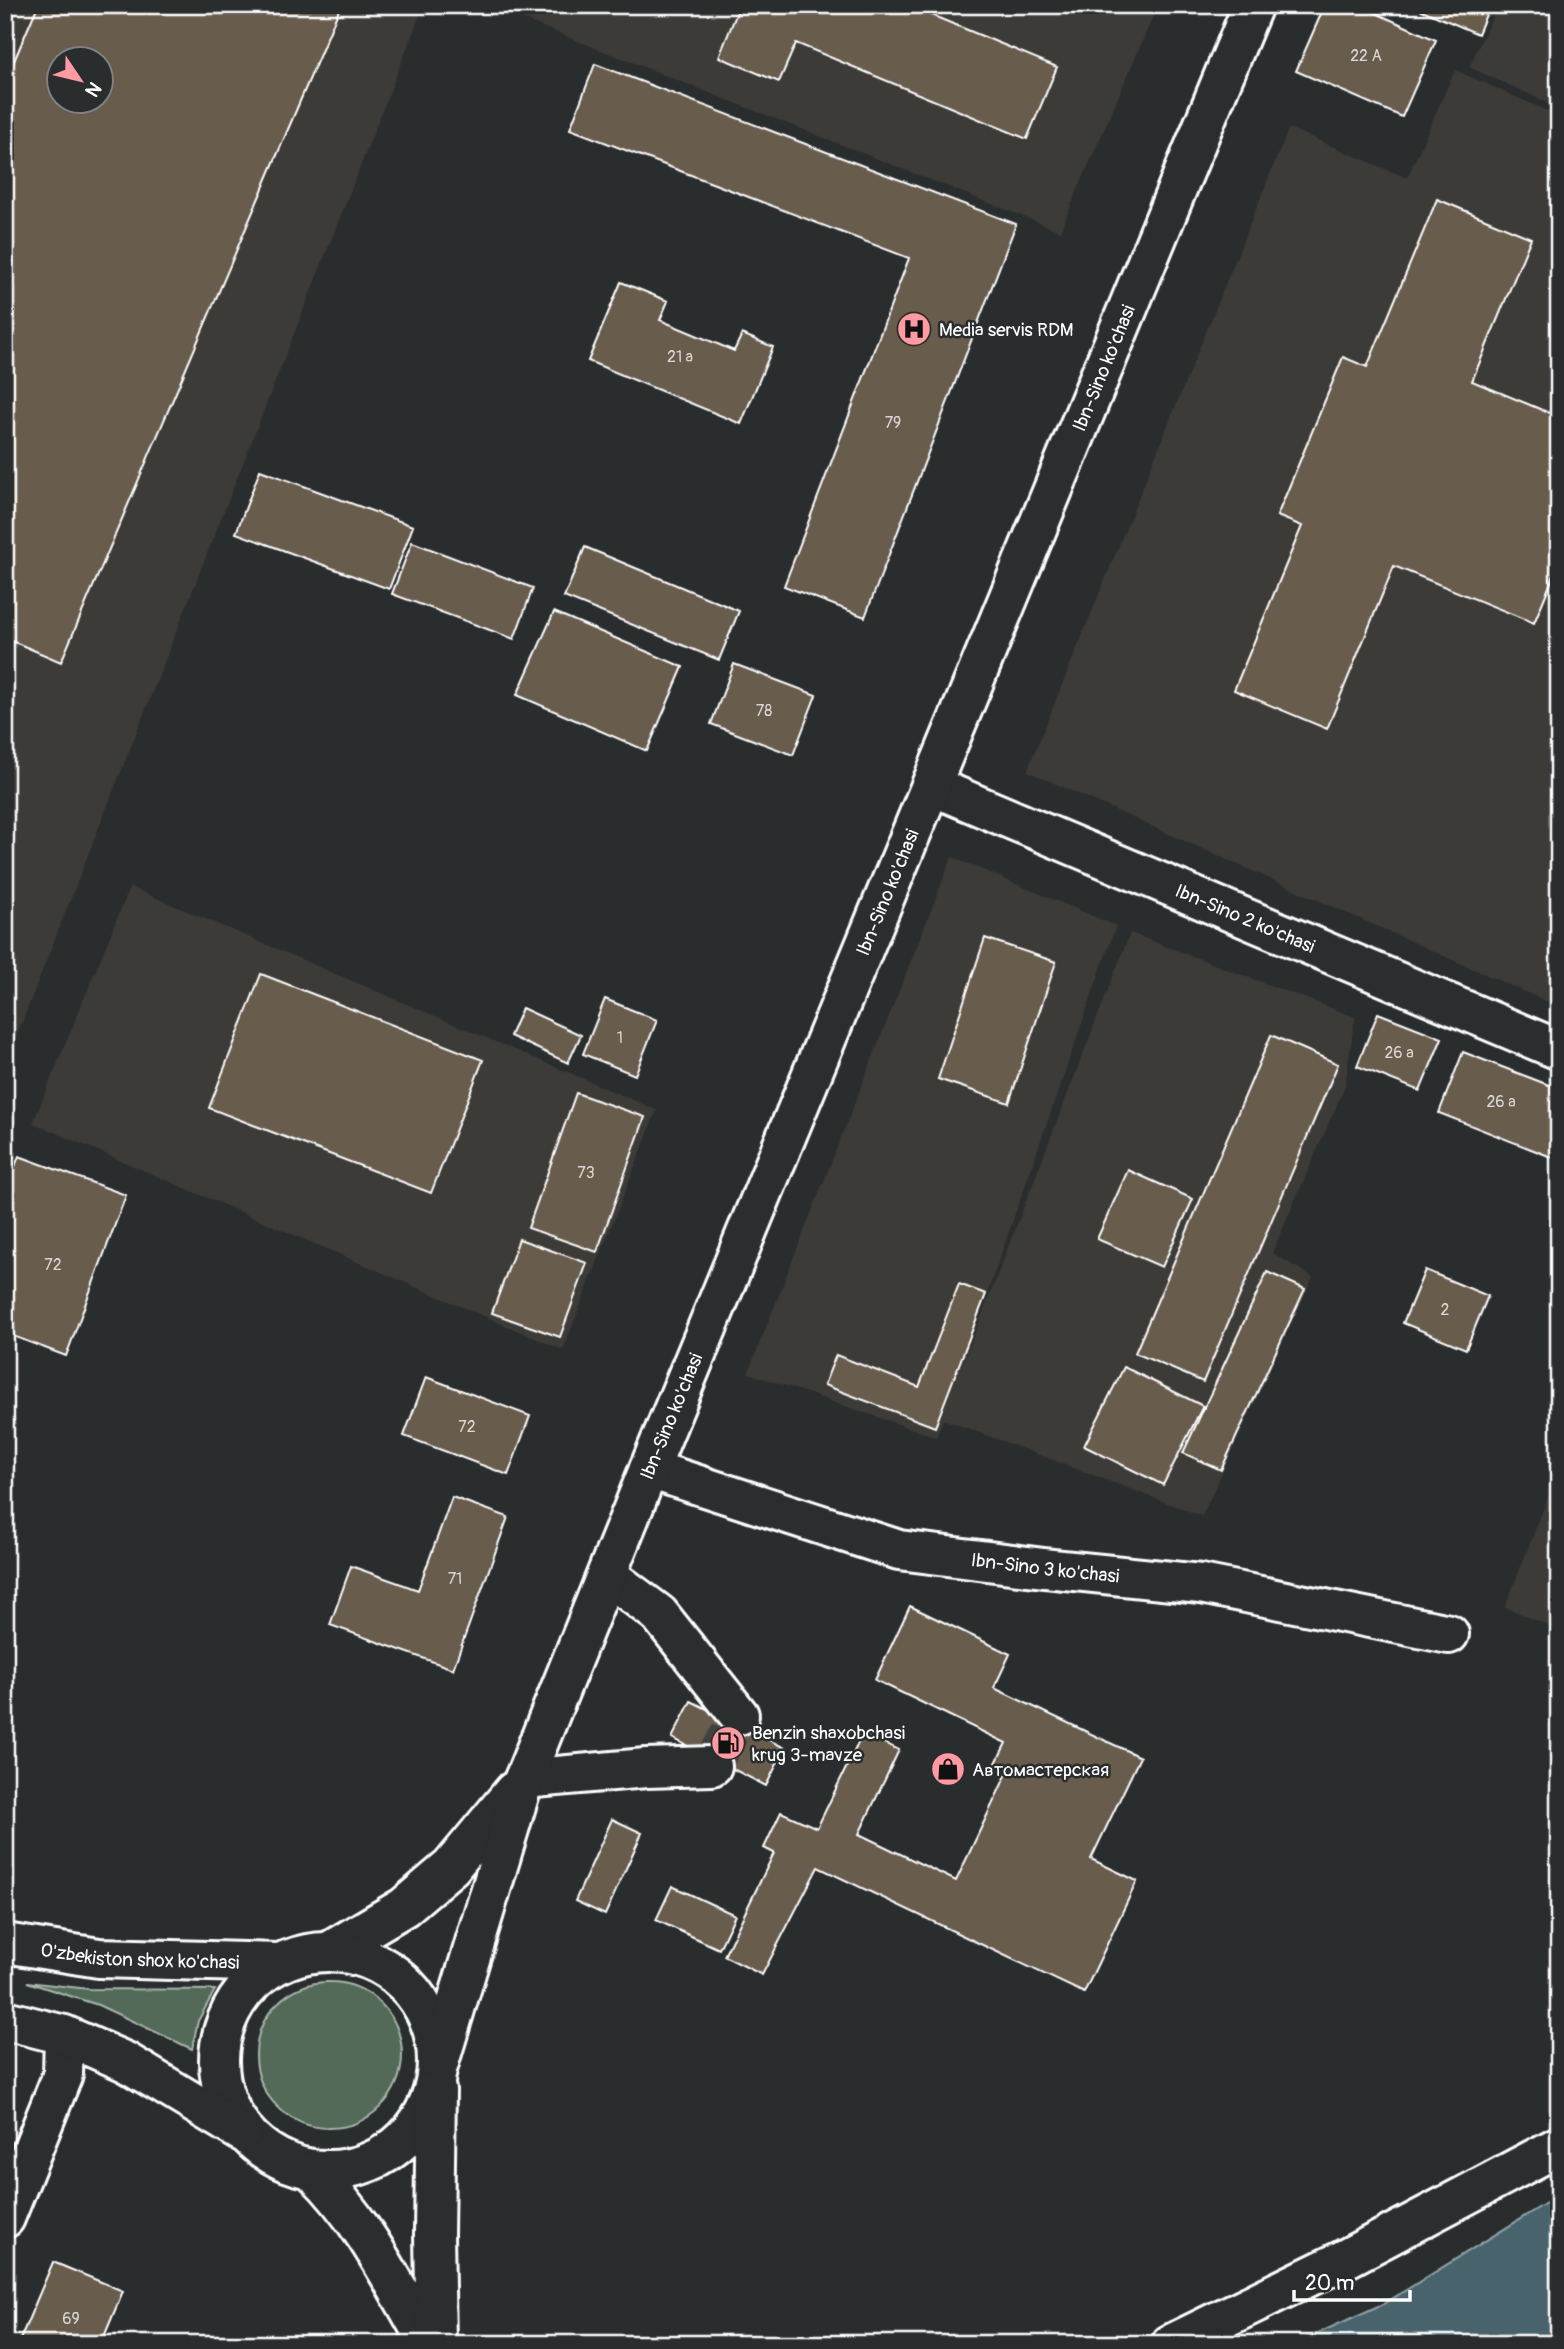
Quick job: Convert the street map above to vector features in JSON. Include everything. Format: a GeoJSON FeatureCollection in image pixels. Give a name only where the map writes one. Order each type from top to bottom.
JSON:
{"type":"FeatureCollection","features":[{"type":"Feature","properties":{"kind":"main road","name":"Ibn-Sino ko'chasi"},"geometry":{"type":"LineString","coordinates":[[524,1779],[649,1469],[1253,5]]}},
{"type":"Feature","properties":{"kind":"main road","name":"Ibn-Sino 2 ko'chasi"},"geometry":{"type":"LineString","coordinates":[[932,786],[1559,1050]]}},
{"type":"Feature","properties":{"kind":"main road","name":"Ibn-Sino 3 ko'chasi"},"geometry":{"type":"LineString","coordinates":[[649,1469],[899,1550],[1201,1584],[1449,1634]]}},
{"type":"Feature","properties":{"kind":"main road"},"geometry":{"type":"LineString","coordinates":[[607,1575],[659,1614],[739,1716]]}},
{"type":"Feature","properties":{"kind":"main road"},"geometry":{"type":"LineString","coordinates":[[244,2133],[224,2098],[218,2059],[226,2020],[247,1987],[278,1963],[330,1951],[404,1907],[451,1867],[524,1779],[646,1768],[712,1766]]}},
{"type":"Feature","properties":{"kind":"main road"},"geometry":{"type":"LineString","coordinates":[[5,2020],[64,2035],[126,2062],[244,2133],[274,2157],[313,2171],[354,2169],[391,2151],[420,2122],[437,2075],[524,1779]]}},
{"type":"Feature","properties":{"kind":"main road","name":"O'zbekiston shox ko'chasi"},"geometry":{"type":"LineString","coordinates":[[5,1942],[99,1958],[278,1963]]}},
{"type":"Feature","properties":{"kind":"main road"},"geometry":{"type":"LineString","coordinates":[[330,1951],[365,1957],[395,1974],[419,2000],[434,2031],[437,2075],[434,2234],[436,2344]]}},
{"type":"Feature","properties":{"kind":"main road"},"geometry":{"type":"LineString","coordinates":[[5,2218],[63,2074],[64,2035]]}},
{"type":"Feature","properties":{"kind":"main road"},"geometry":{"type":"LineString","coordinates":[[1171,2344],[1343,2260],[1559,2146]]}},
{"type":"Feature","properties":{"kind":"main road"},"geometry":{"type":"LineString","coordinates":[[313,2171],[342,2203],[366,2236],[429,2344]]}},
{"type":"Feature","properties":{"kind":"shaded area"},"geometry":{"type":"Polygon","coordinates":[[[5,5],[424,5],[5,1065],[5,5]]]}},
{"type":"Feature","properties":{"kind":"shaded area"},"geometry":{"type":"Polygon","coordinates":[[[487,5],[1158,5],[1060,231],[487,5]]]}},
{"type":"Feature","properties":{"kind":"shaded area"},"geometry":{"type":"Polygon","coordinates":[[[1498,5],[1559,5],[1559,108],[1469,67],[1498,5]]]}},
{"type":"Feature","properties":{"kind":"shaded area"},"geometry":{"type":"Polygon","coordinates":[[[1455,70],[1559,116],[1559,1007],[1027,771],[1289,128],[1407,178],[1455,70]]]}},
{"type":"Feature","properties":{"kind":"shaded area"},"geometry":{"type":"Polygon","coordinates":[[[952,857],[1116,926],[959,1374],[1130,933],[1355,1017],[1345,1086],[1272,1253],[1313,1277],[1202,1516],[943,1419],[936,1437],[748,1373],[952,857]]]}},
{"type":"Feature","properties":{"kind":"shaded area"},"geometry":{"type":"Polygon","coordinates":[[[130,887],[657,1110],[563,1350],[33,1123],[130,887]]]}},
{"type":"Feature","properties":{"kind":"shaded area"},"geometry":{"type":"Polygon","coordinates":[[[1559,1469],[1559,1630],[1505,1607],[1559,1469]]]}},
{"type":"Feature","properties":{"kind":"green space"},"geometry":{"type":"Polygon","coordinates":[[[27,1982],[89,1989],[215,1990],[198,2021],[192,2049],[98,2005],[27,1982]]]}},
{"type":"Feature","properties":{"kind":"green space"},"geometry":{"type":"Polygon","coordinates":[[[329,1982],[357,1988],[381,2003],[396,2027],[402,2055],[396,2083],[381,2107],[357,2122],[329,2128],[301,2122],[277,2107],[262,2083],[256,2055],[262,2027],[277,2003],[301,1988],[329,1982]]]}},
{"type":"Feature","properties":{"kind":"water"},"geometry":{"type":"Polygon","coordinates":[[[1559,2195],[1559,2344],[1294,2344],[1385,2303],[1559,2195]]]}},
{"type":"Feature","properties":{"kind":"building"},"geometry":{"type":"Polygon","coordinates":[[[38,5],[341,5],[61,662],[5,638],[5,82],[38,5]]]}},
{"type":"Feature","properties":{"kind":"building"},"geometry":{"type":"Polygon","coordinates":[[[740,5],[907,5],[1057,67],[1027,139],[796,43],[779,82],[719,57],[740,5]]]}},
{"type":"Feature","properties":{"kind":"building"},"geometry":{"type":"Polygon","coordinates":[[[1325,5],[1358,5],[1436,40],[1402,117],[1296,71],[1325,5]]]}},
{"type":"Feature","properties":{"kind":"building"},"geometry":{"type":"Polygon","coordinates":[[[1410,5],[1490,5],[1478,34],[1410,5]]]}},
{"type":"Feature","properties":{"kind":"building"},"geometry":{"type":"Polygon","coordinates":[[[595,64],[1016,224],[865,617],[784,586],[909,258],[570,129],[595,64]]]}},
{"type":"Feature","properties":{"kind":"building"},"geometry":{"type":"Polygon","coordinates":[[[1437,199],[1531,238],[1472,381],[1559,417],[1559,563],[1534,623],[1394,566],[1327,729],[1234,690],[1302,526],[1277,516],[1343,357],[1367,367],[1437,199]]]}},
{"type":"Feature","properties":{"kind":"building"},"geometry":{"type":"Polygon","coordinates":[[[621,282],[668,301],[660,320],[734,351],[742,334],[773,347],[741,424],[588,361],[621,282]]]}},
{"type":"Feature","properties":{"kind":"building"},"geometry":{"type":"Polygon","coordinates":[[[260,470],[413,526],[389,589],[236,533],[260,470]]]}},
{"type":"Feature","properties":{"kind":"building"},"geometry":{"type":"Polygon","coordinates":[[[412,542],[533,588],[514,639],[392,594],[412,542]]]}},
{"type":"Feature","properties":{"kind":"building"},"geometry":{"type":"Polygon","coordinates":[[[585,547],[739,611],[719,660],[564,597],[585,547]]]}},
{"type":"Feature","properties":{"kind":"building"},"geometry":{"type":"Polygon","coordinates":[[[554,612],[683,667],[647,751],[517,695],[554,612]]]}},
{"type":"Feature","properties":{"kind":"building"},"geometry":{"type":"Polygon","coordinates":[[[734,664],[816,695],[793,755],[711,724],[734,664]]]}},
{"type":"Feature","properties":{"kind":"building"},"geometry":{"type":"Polygon","coordinates":[[[985,938],[1056,962],[1009,1103],[938,1079],[985,938]]]}},
{"type":"Feature","properties":{"kind":"building"},"geometry":{"type":"Polygon","coordinates":[[[261,974],[483,1060],[431,1193],[209,1108],[261,974]]]}},
{"type":"Feature","properties":{"kind":"building"},"geometry":{"type":"Polygon","coordinates":[[[605,999],[657,1020],[635,1075],[583,1054],[605,999]]]}},
{"type":"Feature","properties":{"kind":"building"},"geometry":{"type":"Polygon","coordinates":[[[522,1008],[581,1035],[568,1063],[510,1036],[522,1008]]]}},
{"type":"Feature","properties":{"kind":"building"},"geometry":{"type":"Polygon","coordinates":[[[1378,1013],[1442,1038],[1420,1091],[1357,1066],[1378,1013]]]}},
{"type":"Feature","properties":{"kind":"building"},"geometry":{"type":"Polygon","coordinates":[[[1271,1035],[1338,1064],[1203,1382],[1135,1353],[1271,1035]]]}},
{"type":"Feature","properties":{"kind":"building"},"geometry":{"type":"Polygon","coordinates":[[[1463,1052],[1559,1089],[1559,1160],[1439,1113],[1463,1052]]]}},
{"type":"Feature","properties":{"kind":"building"},"geometry":{"type":"Polygon","coordinates":[[[576,1093],[645,1117],[597,1252],[528,1228],[576,1093]]]}},
{"type":"Feature","properties":{"kind":"building"},"geometry":{"type":"Polygon","coordinates":[[[19,1156],[126,1195],[66,1356],[5,1333],[5,1192],[19,1156]]]}},
{"type":"Feature","properties":{"kind":"building"},"geometry":{"type":"Polygon","coordinates":[[[1128,1170],[1193,1199],[1162,1267],[1097,1239],[1128,1170]]]}},
{"type":"Feature","properties":{"kind":"building"},"geometry":{"type":"Polygon","coordinates":[[[519,1239],[587,1263],[560,1337],[492,1313],[519,1239]]]}},
{"type":"Feature","properties":{"kind":"building"},"geometry":{"type":"Polygon","coordinates":[[[1425,1270],[1488,1296],[1466,1349],[1403,1323],[1425,1270]]]}},
{"type":"Feature","properties":{"kind":"building"},"geometry":{"type":"Polygon","coordinates":[[[1267,1272],[1305,1289],[1221,1470],[1183,1453],[1267,1272]]]}},
{"type":"Feature","properties":{"kind":"building"},"geometry":{"type":"Polygon","coordinates":[[[959,1284],[986,1294],[935,1427],[824,1385],[836,1355],[919,1387],[959,1284]]]}},
{"type":"Feature","properties":{"kind":"building"},"geometry":{"type":"Polygon","coordinates":[[[1124,1367],[1203,1406],[1163,1485],[1084,1446],[1124,1367]]]}},
{"type":"Feature","properties":{"kind":"building"},"geometry":{"type":"Polygon","coordinates":[[[426,1377],[530,1416],[508,1475],[404,1436],[426,1377]]]}},
{"type":"Feature","properties":{"kind":"building"},"geometry":{"type":"Polygon","coordinates":[[[452,1497],[508,1517],[453,1669],[330,1625],[351,1566],[418,1590],[452,1497]]]}},
{"type":"Feature","properties":{"kind":"building"},"geometry":{"type":"Polygon","coordinates":[[[910,1606],[1010,1654],[994,1688],[1140,1757],[1091,1859],[1137,1881],[1084,1993],[818,1867],[762,1975],[724,1956],[774,1853],[764,1848],[781,1812],[817,1828],[863,1733],[899,1750],[859,1834],[956,1881],[1009,1769],[996,1763],[1006,1743],[875,1680],[910,1606]]]}},
{"type":"Feature","properties":{"kind":"building","name":"Benzin shaxobchasi krug 3-mavze"},"geometry":{"type":"Polygon","coordinates":[[[691,1701],[785,1748],[766,1786],[672,1738],[691,1701]]]}},
{"type":"Feature","properties":{"kind":"building"},"geometry":{"type":"Polygon","coordinates":[[[612,1819],[642,1833],[605,1915],[575,1901],[612,1819]]]}},
{"type":"Feature","properties":{"kind":"building"},"geometry":{"type":"Polygon","coordinates":[[[672,1886],[735,1915],[719,1949],[656,1920],[672,1886]]]}},
{"type":"Feature","properties":{"kind":"building"},"geometry":{"type":"Polygon","coordinates":[[[53,2262],[123,2291],[101,2344],[18,2344],[53,2262]]]}},
{"type":"Feature","properties":{"kind":"tunnel"},"geometry":{"type":"LineString","coordinates":[[712,1766],[739,1715]]}},
{"type":"Feature","properties":{"kind":"place","name":"Media servis RDM"},"geometry":{"type":"Point","coordinates":[914,329]}},
{"type":"Feature","properties":{"kind":"place","name":"Benzin shaxobchasi krug 3-mavze"},"geometry":{"type":"Point","coordinates":[728,1743]}},
{"type":"Feature","properties":{"kind":"place","name":"Автомастерская"},"geometry":{"type":"Point","coordinates":[948,1769]}}]}
